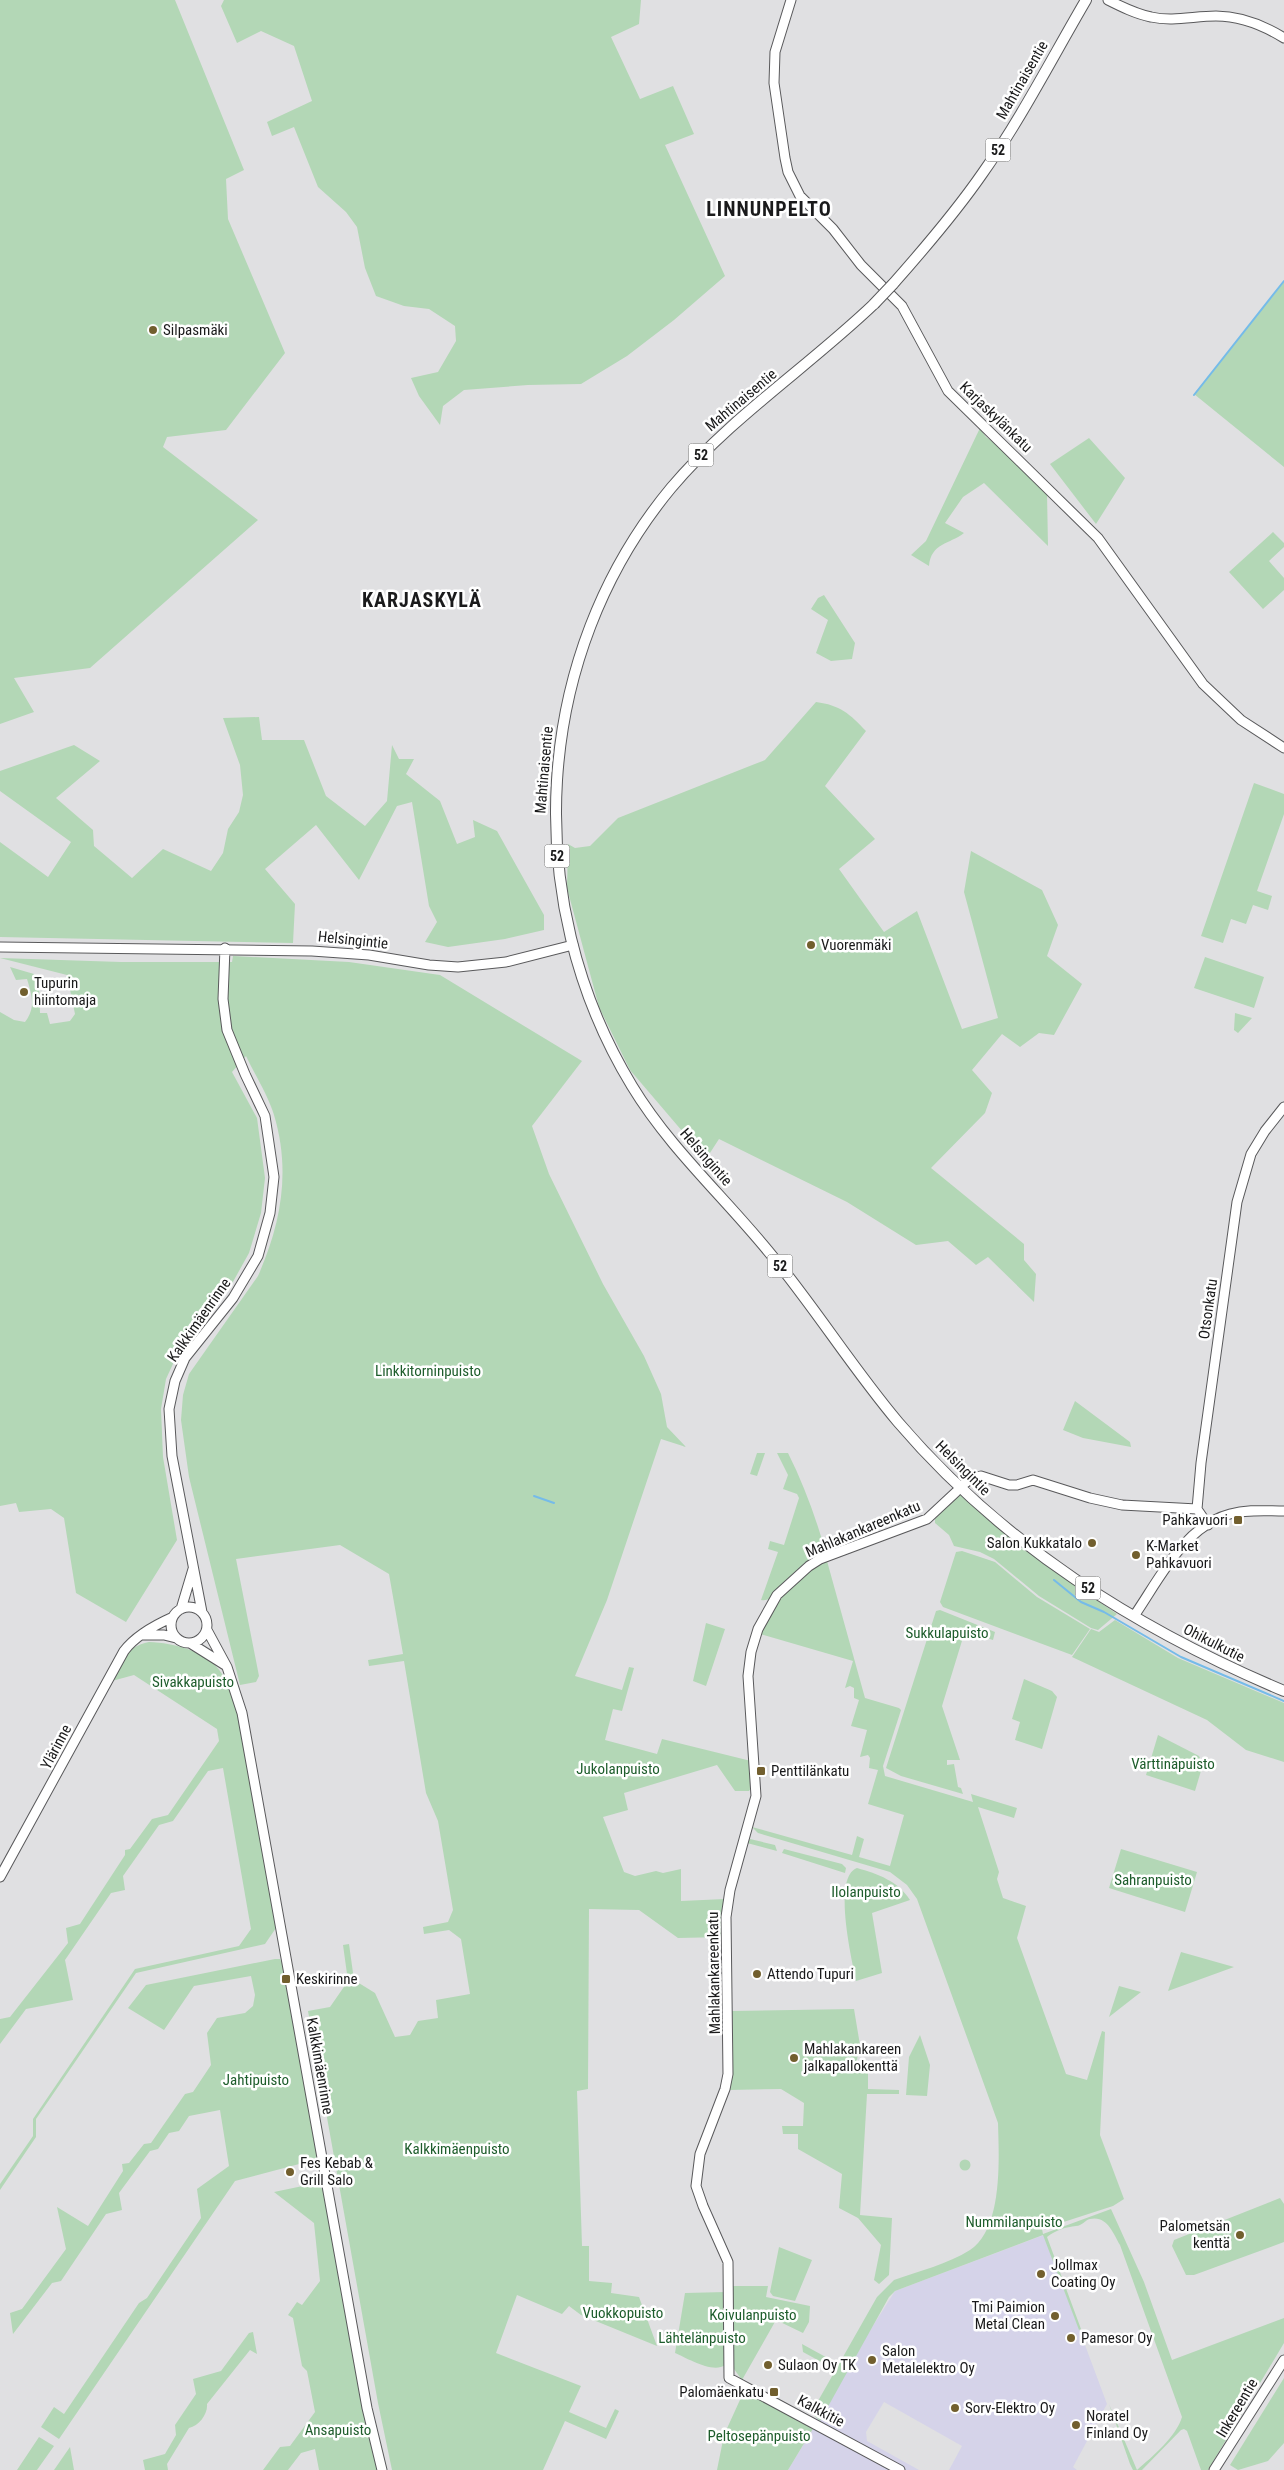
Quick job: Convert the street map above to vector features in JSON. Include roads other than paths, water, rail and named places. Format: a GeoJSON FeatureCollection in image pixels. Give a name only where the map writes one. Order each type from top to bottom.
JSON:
{"type":"FeatureCollection","features":[{"type":"Feature","properties":{"kind":"main road","name":"Mahtinaisentie"},"geometry":{"type":"LineString","coordinates":[[573,945],[558,864],[554,800],[562,727],[582,648],[598,607],[620,562],[668,492],[724,433],[831,344],[874,304],[944,226],[982,173],[1019,115],[1086,0]]}},
{"type":"Feature","properties":{"kind":"main road","name":"Helsingintie"},"geometry":{"type":"LineString","coordinates":[[573,945],[584,984],[606,1038],[625,1074],[647,1109],[700,1175],[777,1260],[866,1383],[898,1422],[974,1502],[1074,1578],[1134,1616]]}},
{"type":"Feature","properties":{"kind":"main road","name":"Ohikulkutie"},"geometry":{"type":"LineString","coordinates":[[1134,1616],[1228,1668],[1284,1692]]}},
{"type":"Feature","properties":{"kind":"street","name":"Karjaskylänkatu"},"geometry":{"type":"LineString","coordinates":[[792,0],[777,40],[773,74],[788,172],[800,196],[833,229],[860,265],[902,306],[948,391],[1098,538],[1203,684],[1241,720],[1284,748]]}},
{"type":"Feature","properties":{"kind":"street"},"geometry":{"type":"LineString","coordinates":[[1108,0],[1150,17],[1177,20],[1216,16],[1241,19],[1269,29],[1284,38]]}},
{"type":"Feature","properties":{"kind":"street","name":"Helsingintie"},"geometry":{"type":"LineString","coordinates":[[0,947],[225,948],[339,952],[428,965],[458,967],[506,962],[573,945]]}},
{"type":"Feature","properties":{"kind":"street","name":"Kalkkimäenrinne"},"geometry":{"type":"LineString","coordinates":[[202,1612],[172,1456],[170,1409],[175,1381],[185,1358],[234,1298],[258,1256],[270,1213],[274,1177],[265,1116],[227,1030],[223,1000],[225,948]]}},
{"type":"Feature","properties":{"kind":"street","name":"Otsonkatu"},"geometry":{"type":"LineString","coordinates":[[1198,1509],[1201,1456],[1240,1189],[1248,1160],[1259,1139],[1284,1107]]}},
{"type":"Feature","properties":{"kind":"street"},"geometry":{"type":"LineString","coordinates":[[964,1484],[972,1478],[981,1476],[1009,1485],[1017,1485],[1033,1480],[1090,1498],[1122,1505],[1198,1509],[1208,1525]]}},
{"type":"Feature","properties":{"kind":"street","name":"Mahlakankareenkatu"},"geometry":{"type":"LineString","coordinates":[[729,2378],[728,2262],[698,2195],[696,2174],[700,2154],[725,2089],[728,2074],[726,1916],[730,1890],[756,1796],[748,1676],[753,1644],[777,1595],[797,1575],[820,1559],[927,1519],[956,1492]]}},
{"type":"Feature","properties":{"kind":"street"},"geometry":{"type":"LineString","coordinates":[[1134,1616],[1183,1546],[1208,1525],[1222,1517],[1249,1510],[1284,1511]]}},
{"type":"Feature","properties":{"kind":"street","name":"Kalkkimäenrinne"},"geometry":{"type":"LineString","coordinates":[[181,1609],[193,1569]]}},
{"type":"Feature","properties":{"kind":"street"},"geometry":{"type":"LineString","coordinates":[[176,1638],[171,1628],[173,1617],[181,1609],[192,1607],[202,1612],[206,1619],[207,1630],[201,1639],[190,1643]]}},
{"type":"Feature","properties":{"kind":"street","name":"Ylärinne"},"geometry":{"type":"LineString","coordinates":[[0,1877],[120,1657],[130,1643],[153,1626],[173,1617]]}},
{"type":"Feature","properties":{"kind":"street","name":"Kalkkimäenrinne"},"geometry":{"type":"LineString","coordinates":[[207,1630],[227,1667],[242,1713],[367,2408],[382,2470]]}},
{"type":"Feature","properties":{"kind":"street"},"geometry":{"type":"LineString","coordinates":[[141,1635],[164,1634],[190,1643],[227,1667]]}},
{"type":"Feature","properties":{"kind":"street","name":"Inkereentie"},"geometry":{"type":"LineString","coordinates":[[1214,2470],[1284,2360]]}},
{"type":"Feature","properties":{"kind":"street","name":"Kalkkitie"},"geometry":{"type":"LineString","coordinates":[[729,2378],[900,2470]]}},
{"type":"Feature","properties":{"kind":"waterway"},"geometry":{"type":"LineString","coordinates":[[1194,395],[1284,281]]}},
{"type":"Feature","properties":{"kind":"waterway"},"geometry":{"type":"LineString","coordinates":[[534,1496],[554,1503]]}},
{"type":"Feature","properties":{"kind":"waterway"},"geometry":{"type":"LineString","coordinates":[[1054,1580],[1081,1602],[1104,1612],[1181,1657],[1284,1701]]}},
{"type":"Feature","properties":{"kind":"place","name":"Silpasmäki"},"geometry":{"type":"Point","coordinates":[153,330]}},
{"type":"Feature","properties":{"kind":"place","name":"Vuorenmäki"},"geometry":{"type":"Point","coordinates":[811,945]}},
{"type":"Feature","properties":{"kind":"place","name":"Tupurin hiintomaja"},"geometry":{"type":"Point","coordinates":[24,992]}},
{"type":"Feature","properties":{"kind":"place","name":"Pahkavuori"},"geometry":{"type":"Point","coordinates":[1238,1520]}},
{"type":"Feature","properties":{"kind":"place","name":"Salon Kukkatalo"},"geometry":{"type":"Point","coordinates":[1092,1543]}},
{"type":"Feature","properties":{"kind":"place","name":"K-Market Pahkavuori"},"geometry":{"type":"Point","coordinates":[1136,1555]}},
{"type":"Feature","properties":{"kind":"place","name":"Penttilänkatu"},"geometry":{"type":"Point","coordinates":[761,1771]}},
{"type":"Feature","properties":{"kind":"place","name":"Attendo Tupuri"},"geometry":{"type":"Point","coordinates":[757,1974]}},
{"type":"Feature","properties":{"kind":"place","name":"Keskirinne"},"geometry":{"type":"Point","coordinates":[286,1979]}},
{"type":"Feature","properties":{"kind":"place","name":"Mahlakankareen jalkapallokenttä"},"geometry":{"type":"Point","coordinates":[794,2058]}},
{"type":"Feature","properties":{"kind":"place","name":"Fes Kebab & Grill Salo"},"geometry":{"type":"Point","coordinates":[290,2172]}},
{"type":"Feature","properties":{"kind":"place","name":"Palometsän kenttä"},"geometry":{"type":"Point","coordinates":[1240,2235]}},
{"type":"Feature","properties":{"kind":"place","name":"Jollmax Coating Oy"},"geometry":{"type":"Point","coordinates":[1041,2274]}},
{"type":"Feature","properties":{"kind":"place","name":"Tmi Paimion Metal Clean"},"geometry":{"type":"Point","coordinates":[1055,2316]}},
{"type":"Feature","properties":{"kind":"place","name":"Pamesor Oy"},"geometry":{"type":"Point","coordinates":[1071,2338]}},
{"type":"Feature","properties":{"kind":"place","name":"Salon Metalelektro Oy"},"geometry":{"type":"Point","coordinates":[872,2360]}},
{"type":"Feature","properties":{"kind":"place","name":"Sulaon Oy TK"},"geometry":{"type":"Point","coordinates":[768,2365]}},
{"type":"Feature","properties":{"kind":"place","name":"Palomäenkatu"},"geometry":{"type":"Point","coordinates":[774,2392]}},
{"type":"Feature","properties":{"kind":"place","name":"Sorv-Elektro Oy"},"geometry":{"type":"Point","coordinates":[955,2408]}},
{"type":"Feature","properties":{"kind":"place","name":"Noratel Finland Oy"},"geometry":{"type":"Point","coordinates":[1076,2425]}},
{"type":"Feature","properties":{"kind":"district","name":"LINNUNPELTO"},"geometry":{"type":"Point","coordinates":[769,209]}},
{"type":"Feature","properties":{"kind":"district","name":"KARJASKYLÄ"},"geometry":{"type":"Point","coordinates":[422,600]}},
{"type":"Feature","properties":{"kind":"park label","name":"Linkkitorninpuisto"},"geometry":{"type":"Point","coordinates":[428,1371]}},
{"type":"Feature","properties":{"kind":"park label","name":"Sukkulapuisto"},"geometry":{"type":"Point","coordinates":[947,1633]}},
{"type":"Feature","properties":{"kind":"park label","name":"Sivakkapuisto"},"geometry":{"type":"Point","coordinates":[193,1682]}},
{"type":"Feature","properties":{"kind":"park label","name":"Värttinäpuisto"},"geometry":{"type":"Point","coordinates":[1173,1764]}},
{"type":"Feature","properties":{"kind":"park label","name":"Jukolanpuisto"},"geometry":{"type":"Point","coordinates":[618,1769]}},
{"type":"Feature","properties":{"kind":"park label","name":"Sahranpuisto"},"geometry":{"type":"Point","coordinates":[1153,1880]}},
{"type":"Feature","properties":{"kind":"park label","name":"Ilolanpuisto"},"geometry":{"type":"Point","coordinates":[866,1892]}},
{"type":"Feature","properties":{"kind":"park label","name":"Jahtipuisto"},"geometry":{"type":"Point","coordinates":[256,2080]}},
{"type":"Feature","properties":{"kind":"park label","name":"Kalkkimäenpuisto"},"geometry":{"type":"Point","coordinates":[457,2149]}},
{"type":"Feature","properties":{"kind":"park label","name":"Nummilanpuisto"},"geometry":{"type":"Point","coordinates":[1014,2222]}},
{"type":"Feature","properties":{"kind":"park label","name":"Vuokkopuisto"},"geometry":{"type":"Point","coordinates":[623,2313]}},
{"type":"Feature","properties":{"kind":"park label","name":"Koivulanpuisto"},"geometry":{"type":"Point","coordinates":[753,2315]}},
{"type":"Feature","properties":{"kind":"park label","name":"Lähtelänpuisto"},"geometry":{"type":"Point","coordinates":[702,2338]}},
{"type":"Feature","properties":{"kind":"park label","name":"Ansapuisto"},"geometry":{"type":"Point","coordinates":[338,2430]}},
{"type":"Feature","properties":{"kind":"park label","name":"Peltosepänpuisto"},"geometry":{"type":"Point","coordinates":[759,2436]}}]}
